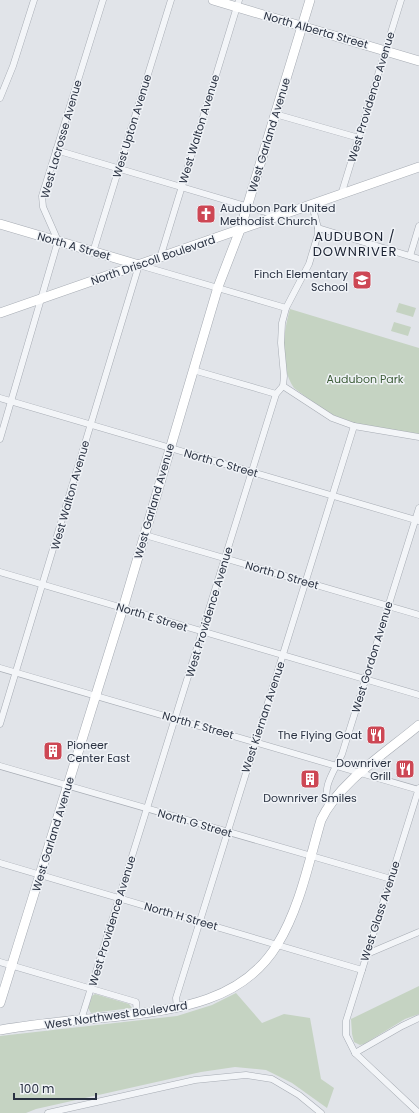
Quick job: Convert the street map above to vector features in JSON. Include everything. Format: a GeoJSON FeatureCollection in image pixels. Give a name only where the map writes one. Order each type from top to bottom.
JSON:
{"type":"FeatureCollection","features":[{"type":"Feature","properties":{"kind":"main road","name":"North Alberta Street"},"geometry":{"type":"LineString","coordinates":[[213,0],[238,4],[302,26],[419,61]]}},
{"type":"Feature","properties":{"kind":"main road","name":"West Garland Avenue"},"geometry":{"type":"LineString","coordinates":[[0,1003],[69,786],[218,287],[240,230],[310,0]]}},
{"type":"Feature","properties":{"kind":"main road","name":"North Driscoll Boulevard"},"geometry":{"type":"LineString","coordinates":[[0,313],[419,167]]}},
{"type":"Feature","properties":{"kind":"main road","name":"North A Street"},"geometry":{"type":"LineString","coordinates":[[0,224],[139,265]]}},
{"type":"Feature","properties":{"kind":"main road","name":"West Northwest Boulevard"},"geometry":{"type":"LineString","coordinates":[[0,1030],[177,1008],[209,1000],[233,987],[262,965],[277,945],[290,920],[321,820],[328,806],[339,792],[419,725]]}},
{"type":"Feature","properties":{"kind":"street"},"geometry":{"type":"LineString","coordinates":[[0,98],[14,66],[34,0]]}},
{"type":"Feature","properties":{"kind":"street","name":"West Lacrosse Avenue"},"geometry":{"type":"LineString","coordinates":[[58,241],[43,207],[42,196],[103,0]]}},
{"type":"Feature","properties":{"kind":"street","name":"West Upton Avenue"},"geometry":{"type":"LineString","coordinates":[[93,252],[171,0]]}},
{"type":"Feature","properties":{"kind":"street","name":"West Providence Avenue"},"geometry":{"type":"LineString","coordinates":[[341,195],[401,0]]}},
{"type":"Feature","properties":{"kind":"street","name":"West Walton Avenue"},"geometry":{"type":"LineString","coordinates":[[160,258],[238,4]]}},
{"type":"Feature","properties":{"kind":"street"},"geometry":{"type":"LineString","coordinates":[[275,114],[359,138]]}},
{"type":"Feature","properties":{"kind":"street"},"geometry":{"type":"LineString","coordinates":[[56,150],[280,216]]}},
{"type":"Feature","properties":{"kind":"street"},"geometry":{"type":"LineString","coordinates":[[312,205],[318,228],[309,264],[286,308],[281,333],[284,376],[283,386],[332,418],[354,426],[419,437]]}},
{"type":"Feature","properties":{"kind":"street"},"geometry":{"type":"LineString","coordinates":[[410,256],[419,226]]}},
{"type":"Feature","properties":{"kind":"street"},"geometry":{"type":"LineString","coordinates":[[318,228],[419,259]]}},
{"type":"Feature","properties":{"kind":"street"},"geometry":{"type":"LineString","coordinates":[[0,439],[58,241]]}},
{"type":"Feature","properties":{"kind":"street","name":"West Walton Avenue"},"geometry":{"type":"LineString","coordinates":[[0,724],[139,265]]}},
{"type":"Feature","properties":{"kind":"street","name":"North A Street"},"geometry":{"type":"LineString","coordinates":[[139,265],[286,308]]}},
{"type":"Feature","properties":{"kind":"street"},"geometry":{"type":"LineString","coordinates":[[193,370],[276,394]]}},
{"type":"Feature","properties":{"kind":"street","name":"West Providence Avenue"},"geometry":{"type":"LineString","coordinates":[[81,1020],[276,394],[283,386]]}},
{"type":"Feature","properties":{"kind":"street","name":"North C Street"},"geometry":{"type":"LineString","coordinates":[[0,398],[90,426],[417,520]]}},
{"type":"Feature","properties":{"kind":"street","name":"West Kiernan Avenue"},"geometry":{"type":"LineString","coordinates":[[177,1008],[176,998],[199,921],[354,426]]}},
{"type":"Feature","properties":{"kind":"street","name":"West Gordon Avenue"},"geometry":{"type":"LineString","coordinates":[[328,806],[325,794],[333,771],[342,754],[388,606],[417,520],[419,508]]}},
{"type":"Feature","properties":{"kind":"street","name":"North D Street"},"geometry":{"type":"LineString","coordinates":[[145,535],[419,615]]}},
{"type":"Feature","properties":{"kind":"street","name":"North E Street"},"geometry":{"type":"LineString","coordinates":[[0,572],[419,695]]}},
{"type":"Feature","properties":{"kind":"street","name":"North F Street"},"geometry":{"type":"LineString","coordinates":[[0,668],[419,789]]}},
{"type":"Feature","properties":{"kind":"street","name":"North G Street"},"geometry":{"type":"LineString","coordinates":[[0,766],[391,879]]}},
{"type":"Feature","properties":{"kind":"street","name":"West Glass Avenue"},"geometry":{"type":"LineString","coordinates":[[355,1053],[346,1035],[346,1021],[419,789]]}},
{"type":"Feature","properties":{"kind":"street","name":"North H Street"},"geometry":{"type":"LineString","coordinates":[[0,864],[199,921],[362,970]]}},
{"type":"Feature","properties":{"kind":"street"},"geometry":{"type":"LineString","coordinates":[[367,954],[419,932]]}},
{"type":"Feature","properties":{"kind":"street"},"geometry":{"type":"LineString","coordinates":[[0,962],[136,1002],[137,1014]]}},
{"type":"Feature","properties":{"kind":"street"},"geometry":{"type":"LineString","coordinates":[[418,1109],[355,1053],[419,1018]]}},
{"type":"Feature","properties":{"kind":"street"},"geometry":{"type":"LineString","coordinates":[[48,1113],[195,1080],[246,1074],[272,1079],[299,1095],[321,1113]]}},
{"type":"Feature","properties":{"kind":"green space"},"geometry":{"type":"Polygon","coordinates":[[[399,303],[416,308],[413,317],[396,312],[399,303]]]}},
{"type":"Feature","properties":{"kind":"green space","name":"Audubon Park"},"geometry":{"type":"Polygon","coordinates":[[[290,309],[419,348],[419,435],[390,432],[343,420],[336,417],[294,388],[289,379],[284,360],[284,339],[290,309]]]}},
{"type":"Feature","properties":{"kind":"green space"},"geometry":{"type":"Polygon","coordinates":[[[394,322],[411,327],[408,336],[391,331],[394,322]]]}},
{"type":"Feature","properties":{"kind":"green space"},"geometry":{"type":"Polygon","coordinates":[[[419,986],[419,1014],[405,1019],[364,1044],[360,1045],[354,1042],[351,1019],[419,986]]]}},
{"type":"Feature","properties":{"kind":"green space"},"geometry":{"type":"Polygon","coordinates":[[[236,993],[262,1023],[284,1014],[310,1018],[321,1079],[334,1088],[327,1108],[292,1083],[266,1070],[235,1067],[201,1072],[36,1109],[26,1113],[0,1113],[0,1036],[177,1016],[212,1005],[236,993]]]}},
{"type":"Feature","properties":{"kind":"green space"},"geometry":{"type":"Polygon","coordinates":[[[95,994],[129,1004],[132,1008],[91,1013],[88,1008],[92,996],[95,994]]]}},
{"type":"Feature","properties":{"kind":"place","name":"Audubon Park United Methodist Church"},"geometry":{"type":"Point","coordinates":[206,214]}},
{"type":"Feature","properties":{"kind":"place","name":"Finch Elementary School"},"geometry":{"type":"Point","coordinates":[362,280]}},
{"type":"Feature","properties":{"kind":"place","name":"The Flying Goat"},"geometry":{"type":"Point","coordinates":[376,735]}},
{"type":"Feature","properties":{"kind":"place","name":"Pioneer Center East"},"geometry":{"type":"Point","coordinates":[53,751]}},
{"type":"Feature","properties":{"kind":"place","name":"Downriver Grill"},"geometry":{"type":"Point","coordinates":[405,769]}},
{"type":"Feature","properties":{"kind":"place","name":"Downriver Smiles"},"geometry":{"type":"Point","coordinates":[310,779]}},
{"type":"Feature","properties":{"kind":"district","name":"AUDUBON / DOWNRIVER"},"geometry":{"type":"Point","coordinates":[355,244]}}]}
